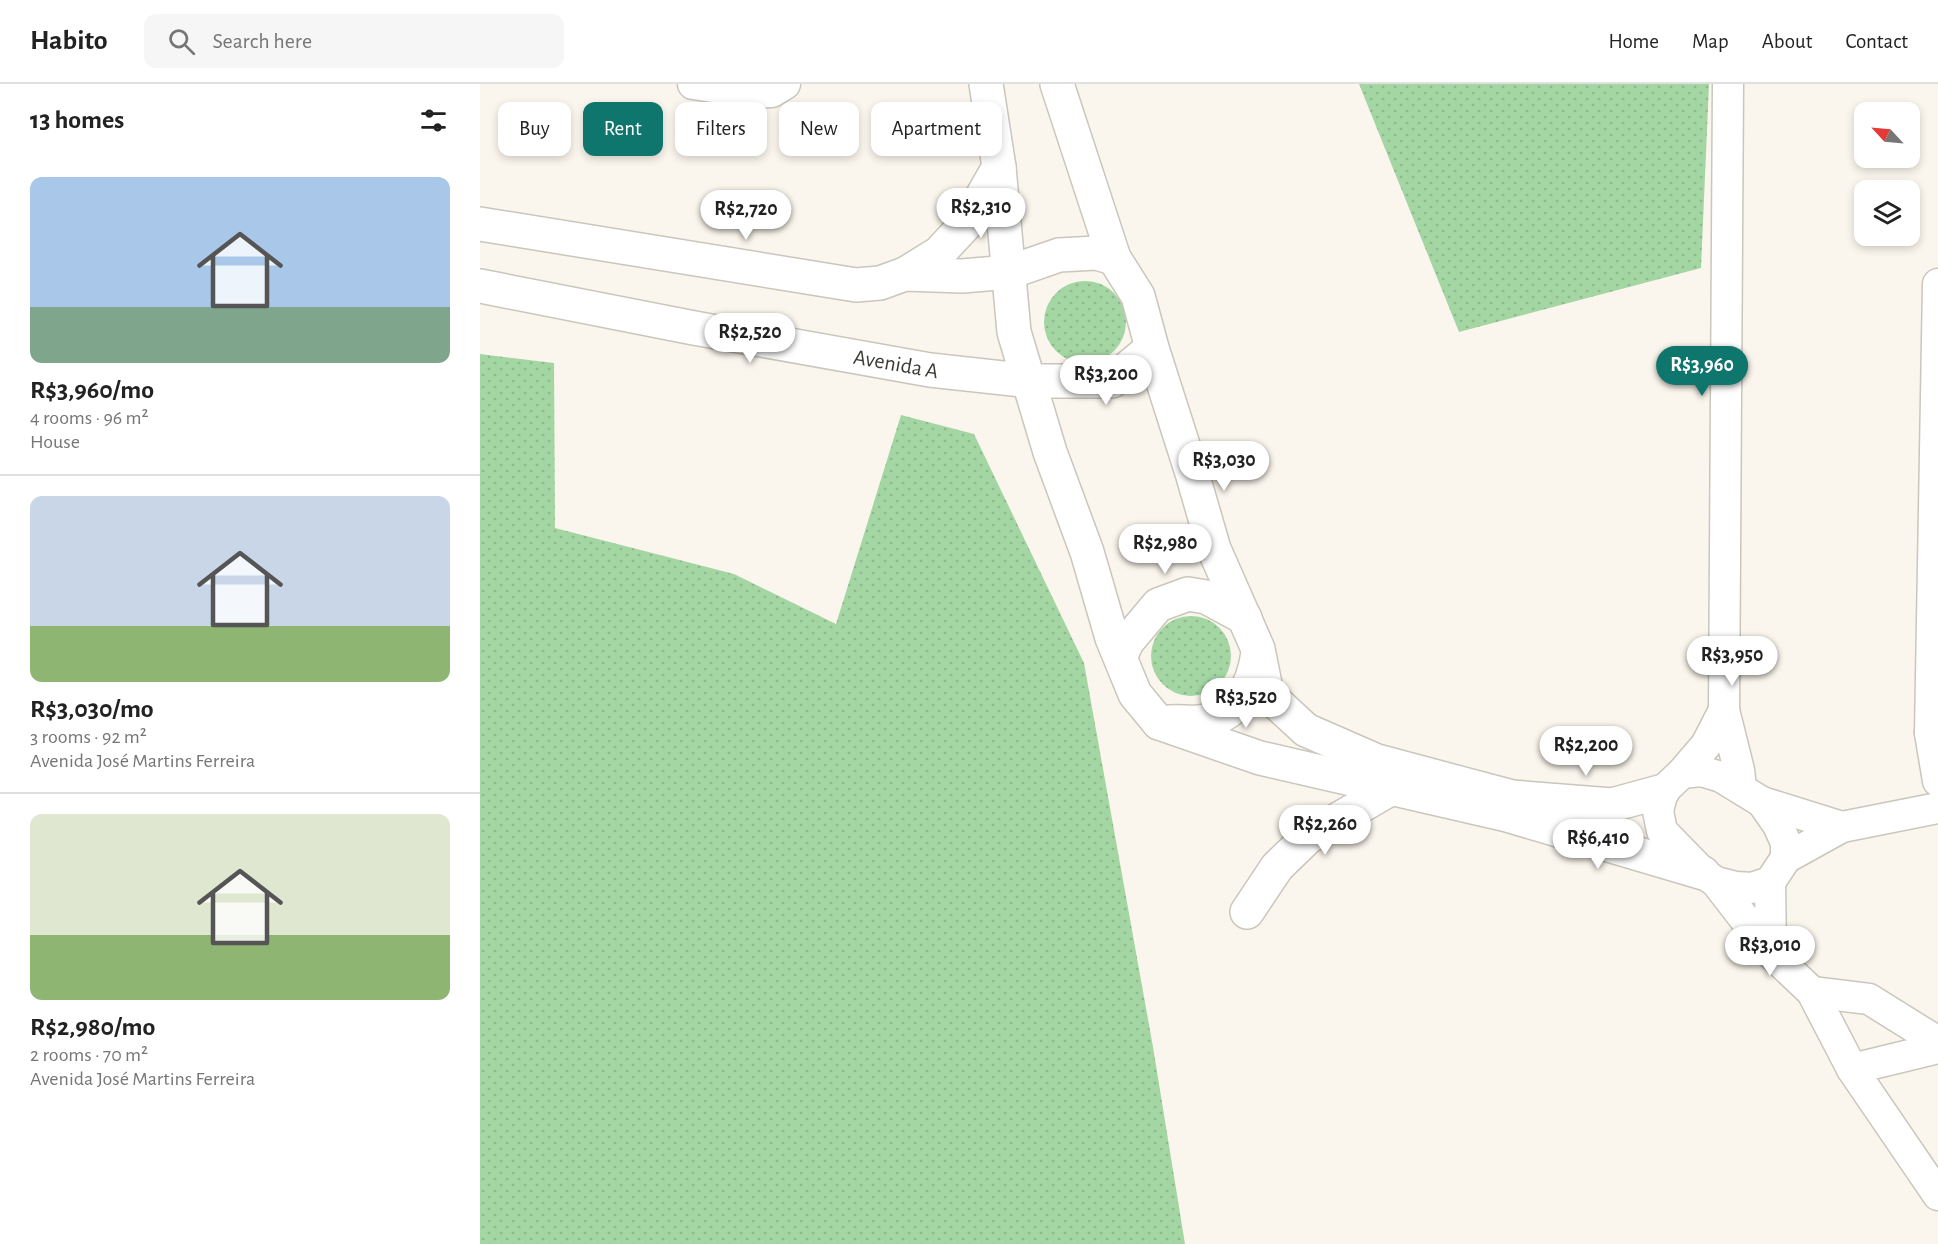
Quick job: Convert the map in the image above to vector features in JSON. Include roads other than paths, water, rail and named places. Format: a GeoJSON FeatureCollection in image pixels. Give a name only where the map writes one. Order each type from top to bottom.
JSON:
{"type":"FeatureCollection","features":[{"type":"Feature","properties":{"kind":"street"},"geometry":{"type":"LineString","coordinates":[[693,84],[753,93],[772,92],[785,84]]}},
{"type":"Feature","properties":{"kind":"street"},"geometry":{"type":"LineString","coordinates":[[986,84],[999,167],[1014,332],[1050,452],[1087,552],[1109,628],[1136,694],[1159,723],[1260,758],[1536,823],[1736,887],[1752,888],[1842,827],[1938,808]]}},
{"type":"Feature","properties":{"kind":"street"},"geometry":{"type":"LineString","coordinates":[[1057,84],[1114,258],[1138,296],[1214,549],[1258,649],[1267,694],[1306,730],[1377,761],[1512,797],[1612,805],[1701,771],[1721,777],[1751,795],[1842,827]]}},
{"type":"Feature","properties":{"kind":"street"},"geometry":{"type":"LineString","coordinates":[[1728,84],[1724,710],[1738,770],[1751,795],[1778,825],[1786,843],[1778,870],[1772,953]]}},
{"type":"Feature","properties":{"kind":"street"},"geometry":{"type":"LineString","coordinates":[[480,224],[856,285],[880,283],[905,274],[939,253],[966,223],[999,167]]}},
{"type":"Feature","properties":{"kind":"street"},"geometry":{"type":"LineString","coordinates":[[905,274],[962,276],[1010,272],[1059,255],[1096,253],[1114,258]]}},
{"type":"Feature","properties":{"kind":"street"},"geometry":{"type":"LineString","coordinates":[[1938,284],[1934,736],[1938,781]]}},
{"type":"Feature","properties":{"kind":"street","name":"Avenida A"},"geometry":{"type":"LineString","coordinates":[[480,286],[930,370],[1029,381]]}},
{"type":"Feature","properties":{"kind":"street"},"geometry":{"type":"LineString","coordinates":[[1029,381],[1112,381],[1152,348]]}},
{"type":"Feature","properties":{"kind":"street"},"geometry":{"type":"LineString","coordinates":[[1121,655],[1130,637],[1158,604],[1188,594],[1206,597],[1245,618]]}},
{"type":"Feature","properties":{"kind":"street"},"geometry":{"type":"LineString","coordinates":[[1159,723],[1198,722],[1217,717],[1234,707],[1251,682],[1255,672],[1258,649]]}},
{"type":"Feature","properties":{"kind":"street"},"geometry":{"type":"LineString","coordinates":[[1724,710],[1706,745],[1673,782],[1658,811],[1662,831],[1709,877],[1772,953],[1812,992],[1852,1069],[1938,1196]]}},
{"type":"Feature","properties":{"kind":"street"},"geometry":{"type":"LineString","coordinates":[[1246,912],[1277,867],[1308,837],[1390,789]]}},
{"type":"Feature","properties":{"kind":"street"},"geometry":{"type":"LineString","coordinates":[[1812,992],[1869,999],[1938,1042]]}},
{"type":"Feature","properties":{"kind":"street"},"geometry":{"type":"LineString","coordinates":[[1852,1069],[1938,1048]]}}]}
